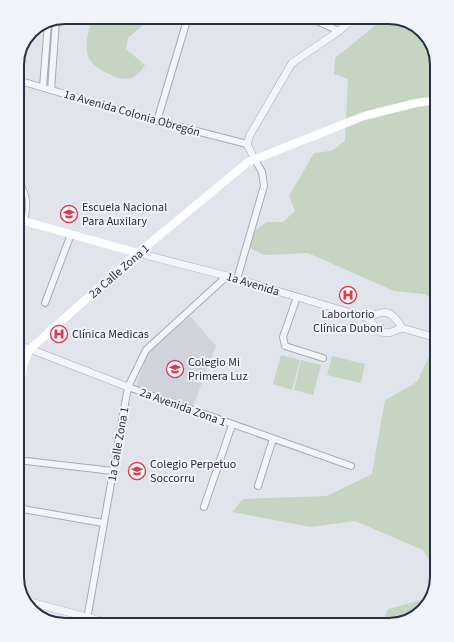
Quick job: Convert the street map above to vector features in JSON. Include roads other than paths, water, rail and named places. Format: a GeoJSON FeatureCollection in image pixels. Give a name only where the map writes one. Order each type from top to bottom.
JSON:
{"type":"FeatureCollection","features":[{"type":"Feature","properties":{"kind":"main road","name":"2a Calle Zona 1"},"geometry":{"type":"LineString","coordinates":[[24,362],[30,349],[138,253],[251,160],[364,116],[416,102],[430,101]]}},
{"type":"Feature","properties":{"kind":"main road"},"geometry":{"type":"LineString","coordinates":[[24,221],[138,253]]}},
{"type":"Feature","properties":{"kind":"street"},"geometry":{"type":"LineString","coordinates":[[157,121],[186,24]]}},
{"type":"Feature","properties":{"kind":"street"},"geometry":{"type":"LineString","coordinates":[[324,24],[339,31]]}},
{"type":"Feature","properties":{"kind":"street"},"geometry":{"type":"LineString","coordinates":[[236,279],[264,186],[262,172],[251,160],[247,144],[250,135],[292,63],[347,24]]}},
{"type":"Feature","properties":{"kind":"street"},"geometry":{"type":"LineString","coordinates":[[51,90],[56,25]]}},
{"type":"Feature","properties":{"kind":"street"},"geometry":{"type":"LineString","coordinates":[[44,87],[47,28]]}},
{"type":"Feature","properties":{"kind":"street","name":"1a Avenida Colonia Obregón"},"geometry":{"type":"LineString","coordinates":[[24,82],[157,121],[247,144]]}},
{"type":"Feature","properties":{"kind":"street"},"geometry":{"type":"LineString","coordinates":[[45,303],[71,234]]}},
{"type":"Feature","properties":{"kind":"street","name":"1a Avenida"},"geometry":{"type":"LineString","coordinates":[[138,253],[227,276],[369,320],[377,330],[385,333],[393,332],[402,328],[430,336]]}},
{"type":"Feature","properties":{"kind":"street","name":"1a Calle Zona 1"},"geometry":{"type":"LineString","coordinates":[[87,617],[128,387],[146,350],[227,276]]}},
{"type":"Feature","properties":{"kind":"street"},"geometry":{"type":"LineString","coordinates":[[297,297],[283,337],[283,342],[285,346],[323,358]]}},
{"type":"Feature","properties":{"kind":"street"},"geometry":{"type":"LineString","coordinates":[[369,320],[381,312],[389,313],[396,318],[402,328]]}},
{"type":"Feature","properties":{"kind":"street","name":"2a Avenida Zona 1"},"geometry":{"type":"LineString","coordinates":[[24,347],[232,425],[351,466]]}},
{"type":"Feature","properties":{"kind":"street"},"geometry":{"type":"LineString","coordinates":[[204,507],[232,425]]}},
{"type":"Feature","properties":{"kind":"street"},"geometry":{"type":"LineString","coordinates":[[258,486],[273,439]]}},
{"type":"Feature","properties":{"kind":"street"},"geometry":{"type":"LineString","coordinates":[[24,461],[113,471]]}},
{"type":"Feature","properties":{"kind":"street"},"geometry":{"type":"LineString","coordinates":[[24,509],[104,522]]}},
{"type":"Feature","properties":{"kind":"street"},"geometry":{"type":"LineString","coordinates":[[33,603],[91,618]]}},
{"type":"Feature","properties":{"kind":"lane"},"geometry":{"type":"LineString","coordinates":[[24,193],[27,199],[28,209],[24,215]]}},
{"type":"Feature","properties":{"kind":"place","name":"Escuela Nacional Para Auxilary"},"geometry":{"type":"Point","coordinates":[69,214]}},
{"type":"Feature","properties":{"kind":"place","name":"Labortorio Clínica Dubon"},"geometry":{"type":"Point","coordinates":[348,295]}},
{"type":"Feature","properties":{"kind":"place","name":"Clínica Medicas"},"geometry":{"type":"Point","coordinates":[59,334]}},
{"type":"Feature","properties":{"kind":"place","name":"Colegio Mi Primera Luz"},"geometry":{"type":"Point","coordinates":[175,369]}},
{"type":"Feature","properties":{"kind":"place","name":"Colegio Perpetuo Soccorru"},"geometry":{"type":"Point","coordinates":[137,471]}}]}
